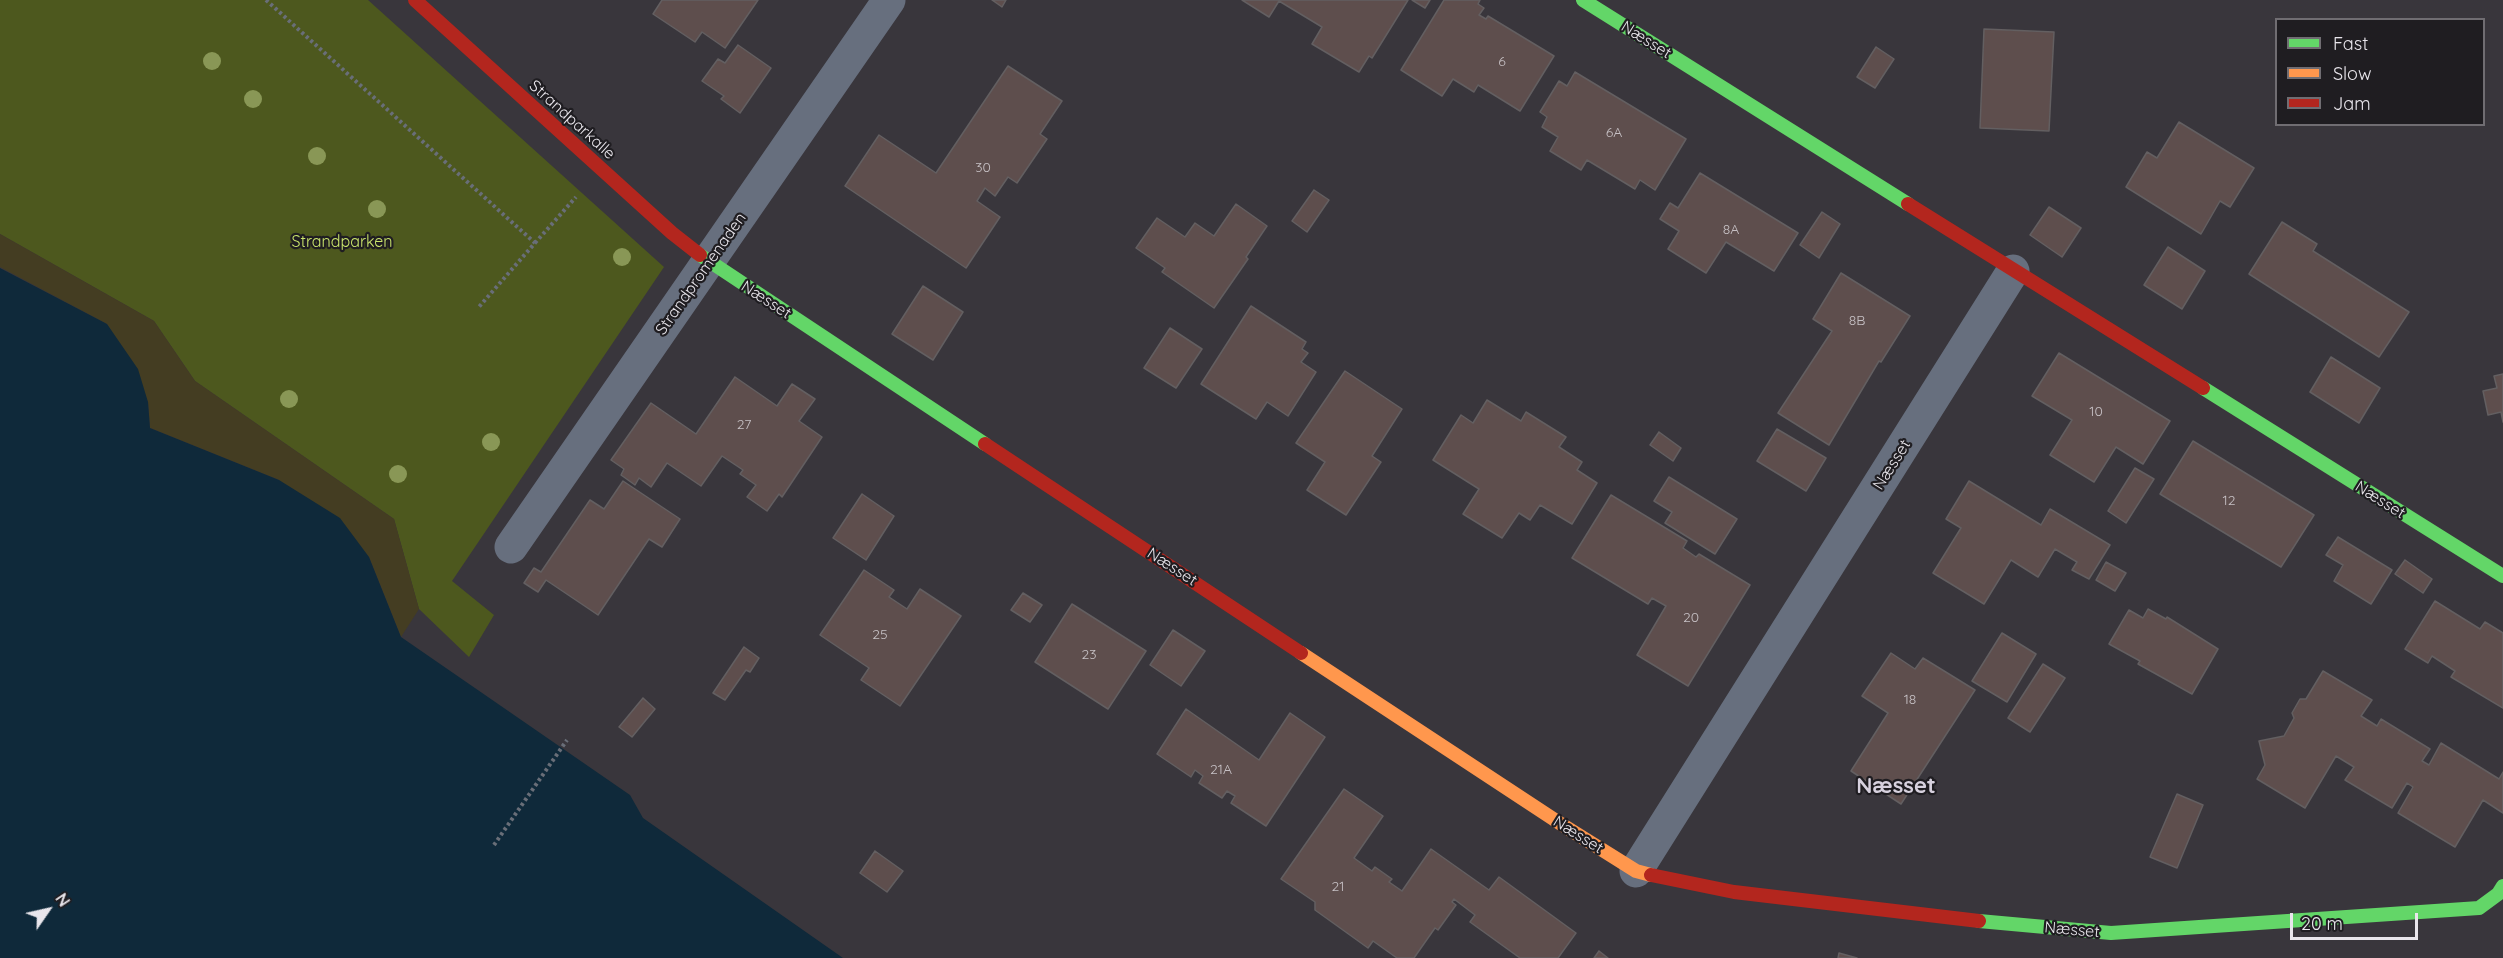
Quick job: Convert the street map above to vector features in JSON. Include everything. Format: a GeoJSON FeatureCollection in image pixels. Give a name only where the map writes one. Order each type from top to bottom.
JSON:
{"type":"FeatureCollection","features":[{"type":"Feature","properties":{"kind":"street","name":"Strandparkalle"},"geometry":{"type":"LineString","coordinates":[[415,0],[672,233],[709,262]]}},
{"type":"Feature","properties":{"kind":"street","name":"Strandpromenaden"},"geometry":{"type":"LineString","coordinates":[[511,547],[889,0]]}},
{"type":"Feature","properties":{"kind":"street","name":"Næsset"},"geometry":{"type":"LineString","coordinates":[[1583,0],[2503,576]]}},
{"type":"Feature","properties":{"kind":"street","name":"Næsset"},"geometry":{"type":"LineString","coordinates":[[709,262],[1561,824],[1636,871],[1734,892],[1922,916],[2111,933],[2479,908],[2498,894],[2503,886]]}},
{"type":"Feature","properties":{"kind":"street","name":"Næsset"},"geometry":{"type":"LineString","coordinates":[[1636,871],[2013,271]]}},
{"type":"Feature","properties":{"kind":"path"},"geometry":{"type":"LineString","coordinates":[[266,0],[535,243]]}},
{"type":"Feature","properties":{"kind":"path"},"geometry":{"type":"LineString","coordinates":[[478,308],[601,168]]}},
{"type":"Feature","properties":{"kind":"path"},"geometry":{"type":"LineString","coordinates":[[494,845],[567,740]]}},
{"type":"Feature","properties":{"kind":"green space","name":"Strandparken"},"geometry":{"type":"Polygon","coordinates":[[[0,0],[368,0],[664,267],[452,581],[494,615],[469,657],[419,609],[394,519],[195,381],[154,321],[0,234],[0,0]]]}},
{"type":"Feature","properties":{"kind":"sand"},"geometry":{"type":"Polygon","coordinates":[[[0,234],[154,321],[195,381],[394,519],[419,609],[401,637],[369,557],[279,480],[150,428],[148,402],[107,324],[0,267],[0,234]]]}},
{"type":"Feature","properties":{"kind":"water"},"geometry":{"type":"Polygon","coordinates":[[[0,268],[107,324],[138,369],[148,402],[150,428],[279,480],[340,518],[369,557],[401,637],[630,795],[643,818],[843,958],[0,958],[0,268]]]}},
{"type":"Feature","properties":{"kind":"building"},"geometry":{"type":"Polygon","coordinates":[[[662,0],[758,0],[725,48],[702,32],[695,42],[653,14],[662,0]]]}},
{"type":"Feature","properties":{"kind":"building"},"geometry":{"type":"Polygon","coordinates":[[[992,0],[1006,0],[1002,7],[992,0]]]}},
{"type":"Feature","properties":{"kind":"building"},"geometry":{"type":"Polygon","coordinates":[[[1242,0],[1408,0],[1372,58],[1369,56],[1359,72],[1312,44],[1322,27],[1279,1],[1269,17],[1242,0]]]}},
{"type":"Feature","properties":{"kind":"building"},"geometry":{"type":"Polygon","coordinates":[[[1412,0],[1430,0],[1425,8],[1412,0]]]}},
{"type":"Feature","properties":{"kind":"building"},"geometry":{"type":"Polygon","coordinates":[[[1444,0],[1480,0],[1478,4],[1484,8],[1479,15],[1486,19],[1488,16],[1554,56],[1520,111],[1478,85],[1474,92],[1453,79],[1442,96],[1401,70],[1444,0]]]}},
{"type":"Feature","properties":{"kind":"building"},"geometry":{"type":"Polygon","coordinates":[[[1984,29],[2054,32],[2049,131],[1980,128],[1984,29]]]}},
{"type":"Feature","properties":{"kind":"building"},"geometry":{"type":"Polygon","coordinates":[[[738,45],[771,68],[740,113],[721,99],[724,96],[702,81],[718,59],[725,63],[738,45]]]}},
{"type":"Feature","properties":{"kind":"building"},"geometry":{"type":"Polygon","coordinates":[[[1876,47],[1894,59],[1875,88],[1857,77],[1876,47]]]}},
{"type":"Feature","properties":{"kind":"building"},"geometry":{"type":"Polygon","coordinates":[[[1008,66],[1062,101],[1040,134],[1047,139],[1017,183],[1008,177],[995,196],[985,188],[977,201],[1000,217],[966,268],[845,186],[879,135],[936,173],[1008,66]]]}},
{"type":"Feature","properties":{"kind":"building"},"geometry":{"type":"Polygon","coordinates":[[[1575,72],[1686,139],[1655,190],[1640,180],[1635,189],[1587,160],[1581,170],[1550,151],[1558,137],[1542,127],[1547,117],[1540,112],[1559,81],[1567,86],[1575,72]]]}},
{"type":"Feature","properties":{"kind":"building"},"geometry":{"type":"Polygon","coordinates":[[[2179,122],[2254,168],[2230,207],[2220,201],[2201,234],[2126,187],[2147,152],[2157,158],[2179,122]]]}},
{"type":"Feature","properties":{"kind":"building"},"geometry":{"type":"Polygon","coordinates":[[[1700,173],[1798,233],[1774,271],[1726,242],[1706,273],[1668,249],[1679,231],[1660,219],[1670,203],[1678,208],[1700,173]]]}},
{"type":"Feature","properties":{"kind":"building"},"geometry":{"type":"Polygon","coordinates":[[[1314,190],[1329,200],[1307,232],[1292,221],[1314,190]]]}},
{"type":"Feature","properties":{"kind":"building"},"geometry":{"type":"Polygon","coordinates":[[[1236,204],[1267,226],[1246,257],[1248,259],[1214,308],[1162,272],[1165,268],[1136,248],[1157,218],[1185,237],[1195,223],[1214,236],[1236,204]]]}},
{"type":"Feature","properties":{"kind":"building"},"geometry":{"type":"Polygon","coordinates":[[[2049,207],[2081,228],[2062,257],[2030,235],[2049,207]]]}},
{"type":"Feature","properties":{"kind":"building"},"geometry":{"type":"Polygon","coordinates":[[[1822,212],[1840,224],[1819,258],[1800,245],[1822,212]]]}},
{"type":"Feature","properties":{"kind":"building"},"geometry":{"type":"Polygon","coordinates":[[[2282,222],[2317,244],[2313,251],[2409,312],[2379,357],[2249,274],[2282,222]]]}},
{"type":"Feature","properties":{"kind":"building"},"geometry":{"type":"Polygon","coordinates":[[[2168,247],[2205,271],[2182,309],[2144,285],[2168,247]]]}},
{"type":"Feature","properties":{"kind":"building"},"geometry":{"type":"Polygon","coordinates":[[[1841,273],[1910,316],[1881,362],[1879,361],[1829,445],[1778,413],[1832,331],[1813,319],[1841,273]]]}},
{"type":"Feature","properties":{"kind":"building"},"geometry":{"type":"Polygon","coordinates":[[[923,286],[963,312],[933,360],[892,334],[923,286]]]}},
{"type":"Feature","properties":{"kind":"building"},"geometry":{"type":"Polygon","coordinates":[[[1251,306],[1306,342],[1302,349],[1308,353],[1301,362],[1316,372],[1288,416],[1267,402],[1256,419],[1201,384],[1251,306]]]}},
{"type":"Feature","properties":{"kind":"building"},"geometry":{"type":"Polygon","coordinates":[[[1170,328],[1202,349],[1176,388],[1144,368],[1170,328]]]}},
{"type":"Feature","properties":{"kind":"building"},"geometry":{"type":"Polygon","coordinates":[[[2059,353],[2170,421],[2143,464],[2116,447],[2094,482],[2050,455],[2072,420],[2032,396],[2059,353]]]}},
{"type":"Feature","properties":{"kind":"building"},"geometry":{"type":"Polygon","coordinates":[[[2331,357],[2380,388],[2359,423],[2310,392],[2331,357]]]}},
{"type":"Feature","properties":{"kind":"building"},"geometry":{"type":"Polygon","coordinates":[[[1345,371],[1402,409],[1372,456],[1381,462],[1346,515],[1307,490],[1325,462],[1296,443],[1345,371]]]}},
{"type":"Feature","properties":{"kind":"building"},"geometry":{"type":"Polygon","coordinates":[[[2503,374],[2503,422],[2501,412],[2488,415],[2483,391],[2497,388],[2494,376],[2503,374]]]}},
{"type":"Feature","properties":{"kind":"building"},"geometry":{"type":"Polygon","coordinates":[[[735,377],[777,406],[792,384],[815,399],[799,421],[822,437],[782,497],[779,494],[767,511],[747,497],[756,485],[740,474],[743,470],[722,456],[701,486],[667,463],[651,487],[639,478],[635,485],[621,475],[624,469],[611,460],[651,403],[696,434],[735,377]]]}},
{"type":"Feature","properties":{"kind":"building"},"geometry":{"type":"Polygon","coordinates":[[[1487,400],[1521,421],[1526,412],[1566,437],[1559,447],[1582,462],[1577,470],[1597,483],[1572,524],[1540,505],[1530,520],[1519,513],[1502,538],[1463,514],[1479,489],[1433,460],[1461,415],[1473,423],[1487,400]]]}},
{"type":"Feature","properties":{"kind":"building"},"geometry":{"type":"Polygon","coordinates":[[[1777,429],[1826,458],[1806,491],[1757,461],[1777,429]]]}},
{"type":"Feature","properties":{"kind":"building"},"geometry":{"type":"Polygon","coordinates":[[[1659,432],[1681,448],[1673,461],[1650,445],[1659,432]]]}},
{"type":"Feature","properties":{"kind":"building"},"geometry":{"type":"Polygon","coordinates":[[[2193,441],[2314,515],[2281,567],[2160,494],[2193,441]]]}},
{"type":"Feature","properties":{"kind":"building"},"geometry":{"type":"Polygon","coordinates":[[[2135,468],[2154,479],[2126,523],[2108,511],[2135,468]]]}},
{"type":"Feature","properties":{"kind":"building"},"geometry":{"type":"Polygon","coordinates":[[[1669,477],[1737,519],[1715,554],[1665,523],[1672,512],[1654,501],[1669,477]]]}},
{"type":"Feature","properties":{"kind":"building"},"geometry":{"type":"Polygon","coordinates":[[[623,481],[680,519],[662,547],[649,539],[598,615],[546,580],[538,592],[524,583],[534,568],[541,572],[590,500],[604,509],[623,481]]]}},
{"type":"Feature","properties":{"kind":"building"},"geometry":{"type":"Polygon","coordinates":[[[1969,481],[2041,525],[2050,509],[2110,545],[2089,579],[2072,570],[2077,562],[2055,549],[2038,577],[2011,560],[1984,604],[1933,573],[1961,528],[1946,519],[1969,481]]]}},
{"type":"Feature","properties":{"kind":"building"},"geometry":{"type":"Polygon","coordinates":[[[862,494],[894,516],[866,560],[833,538],[862,494]]]}},
{"type":"Feature","properties":{"kind":"building"},"geometry":{"type":"Polygon","coordinates":[[[1611,495],[1687,541],[1683,548],[1696,557],[1699,554],[1750,585],[1688,686],[1637,655],[1666,606],[1652,598],[1648,604],[1572,558],[1611,495]]]}},
{"type":"Feature","properties":{"kind":"building"},"geometry":{"type":"Polygon","coordinates":[[[2338,537],[2392,570],[2371,604],[2334,581],[2343,565],[2326,555],[2338,537]]]}},
{"type":"Feature","properties":{"kind":"building"},"geometry":{"type":"Polygon","coordinates":[[[2405,560],[2432,579],[2423,593],[2395,574],[2405,560]]]}},
{"type":"Feature","properties":{"kind":"building"},"geometry":{"type":"Polygon","coordinates":[[[2106,562],[2126,573],[2115,591],[2096,580],[2106,562]]]}},
{"type":"Feature","properties":{"kind":"building"},"geometry":{"type":"Polygon","coordinates":[[[864,570],[894,590],[889,597],[907,609],[920,589],[961,616],[900,706],[861,680],[869,668],[820,635],[864,570]]]}},
{"type":"Feature","properties":{"kind":"building"},"geometry":{"type":"Polygon","coordinates":[[[1023,593],[1042,605],[1030,622],[1011,610],[1023,593]]]}},
{"type":"Feature","properties":{"kind":"building"},"geometry":{"type":"Polygon","coordinates":[[[2435,601],[2480,629],[2485,622],[2503,633],[2503,708],[2451,677],[2455,671],[2432,656],[2428,663],[2405,649],[2435,601]]]}},
{"type":"Feature","properties":{"kind":"building"},"geometry":{"type":"Polygon","coordinates":[[[1072,604],[1146,651],[1108,709],[1035,662],[1072,604]]]}},
{"type":"Feature","properties":{"kind":"building"},"geometry":{"type":"Polygon","coordinates":[[[2148,609],[2166,619],[2167,617],[2218,649],[2192,694],[2138,664],[2140,661],[2109,644],[2129,610],[2143,618],[2148,609]]]}},
{"type":"Feature","properties":{"kind":"building"},"geometry":{"type":"Polygon","coordinates":[[[1173,630],[1205,651],[1181,686],[1150,665],[1173,630]]]}},
{"type":"Feature","properties":{"kind":"building"},"geometry":{"type":"Polygon","coordinates":[[[2002,633],[2036,654],[2007,702],[1972,681],[2002,633]]]}},
{"type":"Feature","properties":{"kind":"building"},"geometry":{"type":"Polygon","coordinates":[[[744,647],[759,658],[750,672],[746,670],[725,700],[713,693],[744,647]]]}},
{"type":"Feature","properties":{"kind":"building"},"geometry":{"type":"Polygon","coordinates":[[[1891,653],[1915,669],[1923,658],[1975,690],[1901,804],[1851,771],[1888,713],[1862,696],[1891,653]]]}},
{"type":"Feature","properties":{"kind":"building"},"geometry":{"type":"Polygon","coordinates":[[[2043,664],[2065,678],[2030,732],[2008,718],[2043,664]]]}},
{"type":"Feature","properties":{"kind":"building"},"geometry":{"type":"Polygon","coordinates":[[[2323,671],[2372,700],[2361,716],[2377,726],[2381,719],[2430,749],[2422,761],[2429,765],[2441,743],[2499,779],[2503,772],[2503,813],[2483,800],[2455,847],[2398,813],[2413,787],[2407,783],[2392,808],[2345,780],[2354,767],[2336,756],[2305,808],[2257,779],[2265,765],[2259,741],[2284,736],[2294,718],[2292,713],[2300,699],[2306,699],[2323,671]]]}},
{"type":"Feature","properties":{"kind":"building"},"geometry":{"type":"Polygon","coordinates":[[[643,698],[655,709],[632,737],[619,727],[643,698]]]}},
{"type":"Feature","properties":{"kind":"building"},"geometry":{"type":"Polygon","coordinates":[[[1186,709],[1259,760],[1290,713],[1325,737],[1266,826],[1231,803],[1235,796],[1227,791],[1222,798],[1199,783],[1203,776],[1195,770],[1191,777],[1157,754],[1186,709]]]}},
{"type":"Feature","properties":{"kind":"building"},"geometry":{"type":"Polygon","coordinates":[[[1344,789],[1383,816],[1354,858],[1372,871],[1375,867],[1392,879],[1389,882],[1402,891],[1431,849],[1489,890],[1499,877],[1576,933],[1558,958],[1520,958],[1470,922],[1475,915],[1454,899],[1452,902],[1456,905],[1438,930],[1435,928],[1414,958],[1397,958],[1373,941],[1368,948],[1315,910],[1315,902],[1281,879],[1344,789]]]}},
{"type":"Feature","properties":{"kind":"building"},"geometry":{"type":"Polygon","coordinates":[[[2177,794],[2203,805],[2177,868],[2150,857],[2177,794]]]}},
{"type":"Feature","properties":{"kind":"building"},"geometry":{"type":"Polygon","coordinates":[[[875,851],[903,871],[887,892],[860,873],[875,851]]]}},
{"type":"Feature","properties":{"kind":"building"},"geometry":{"type":"Polygon","coordinates":[[[1599,951],[1608,958],[1594,958],[1599,951]]]}},
{"type":"Feature","properties":{"kind":"building"},"geometry":{"type":"Polygon","coordinates":[[[1839,953],[1857,958],[1838,958],[1839,953]]]}},
{"type":"Feature","properties":{"kind":"traffic: fast"},"geometry":{"type":"LineString","coordinates":[[1583,0],[1908,204]]}},
{"type":"Feature","properties":{"kind":"traffic: fast"},"geometry":{"type":"LineString","coordinates":[[700,255],[985,444]]}},
{"type":"Feature","properties":{"kind":"traffic: fast"},"geometry":{"type":"LineString","coordinates":[[2203,388],[2503,576]]}},
{"type":"Feature","properties":{"kind":"traffic: fast"},"geometry":{"type":"LineString","coordinates":[[1979,921],[2111,933],[2479,908],[2498,894],[2503,886]]}},
{"type":"Feature","properties":{"kind":"traffic: slow"},"geometry":{"type":"LineString","coordinates":[[1301,653],[1561,824],[1636,871],[1651,875]]}},
{"type":"Feature","properties":{"kind":"traffic: jam"},"geometry":{"type":"LineString","coordinates":[[415,0],[672,233],[700,255]]}},
{"type":"Feature","properties":{"kind":"traffic: jam"},"geometry":{"type":"LineString","coordinates":[[1908,204],[2203,388]]}},
{"type":"Feature","properties":{"kind":"traffic: jam"},"geometry":{"type":"LineString","coordinates":[[985,444],[1301,653]]}},
{"type":"Feature","properties":{"kind":"traffic: jam"},"geometry":{"type":"LineString","coordinates":[[1651,875],[1734,892],[1979,921]]}},
{"type":"Feature","properties":{"kind":"district","name":"Næsset"},"geometry":{"type":"Point","coordinates":[1896,786]}}]}
